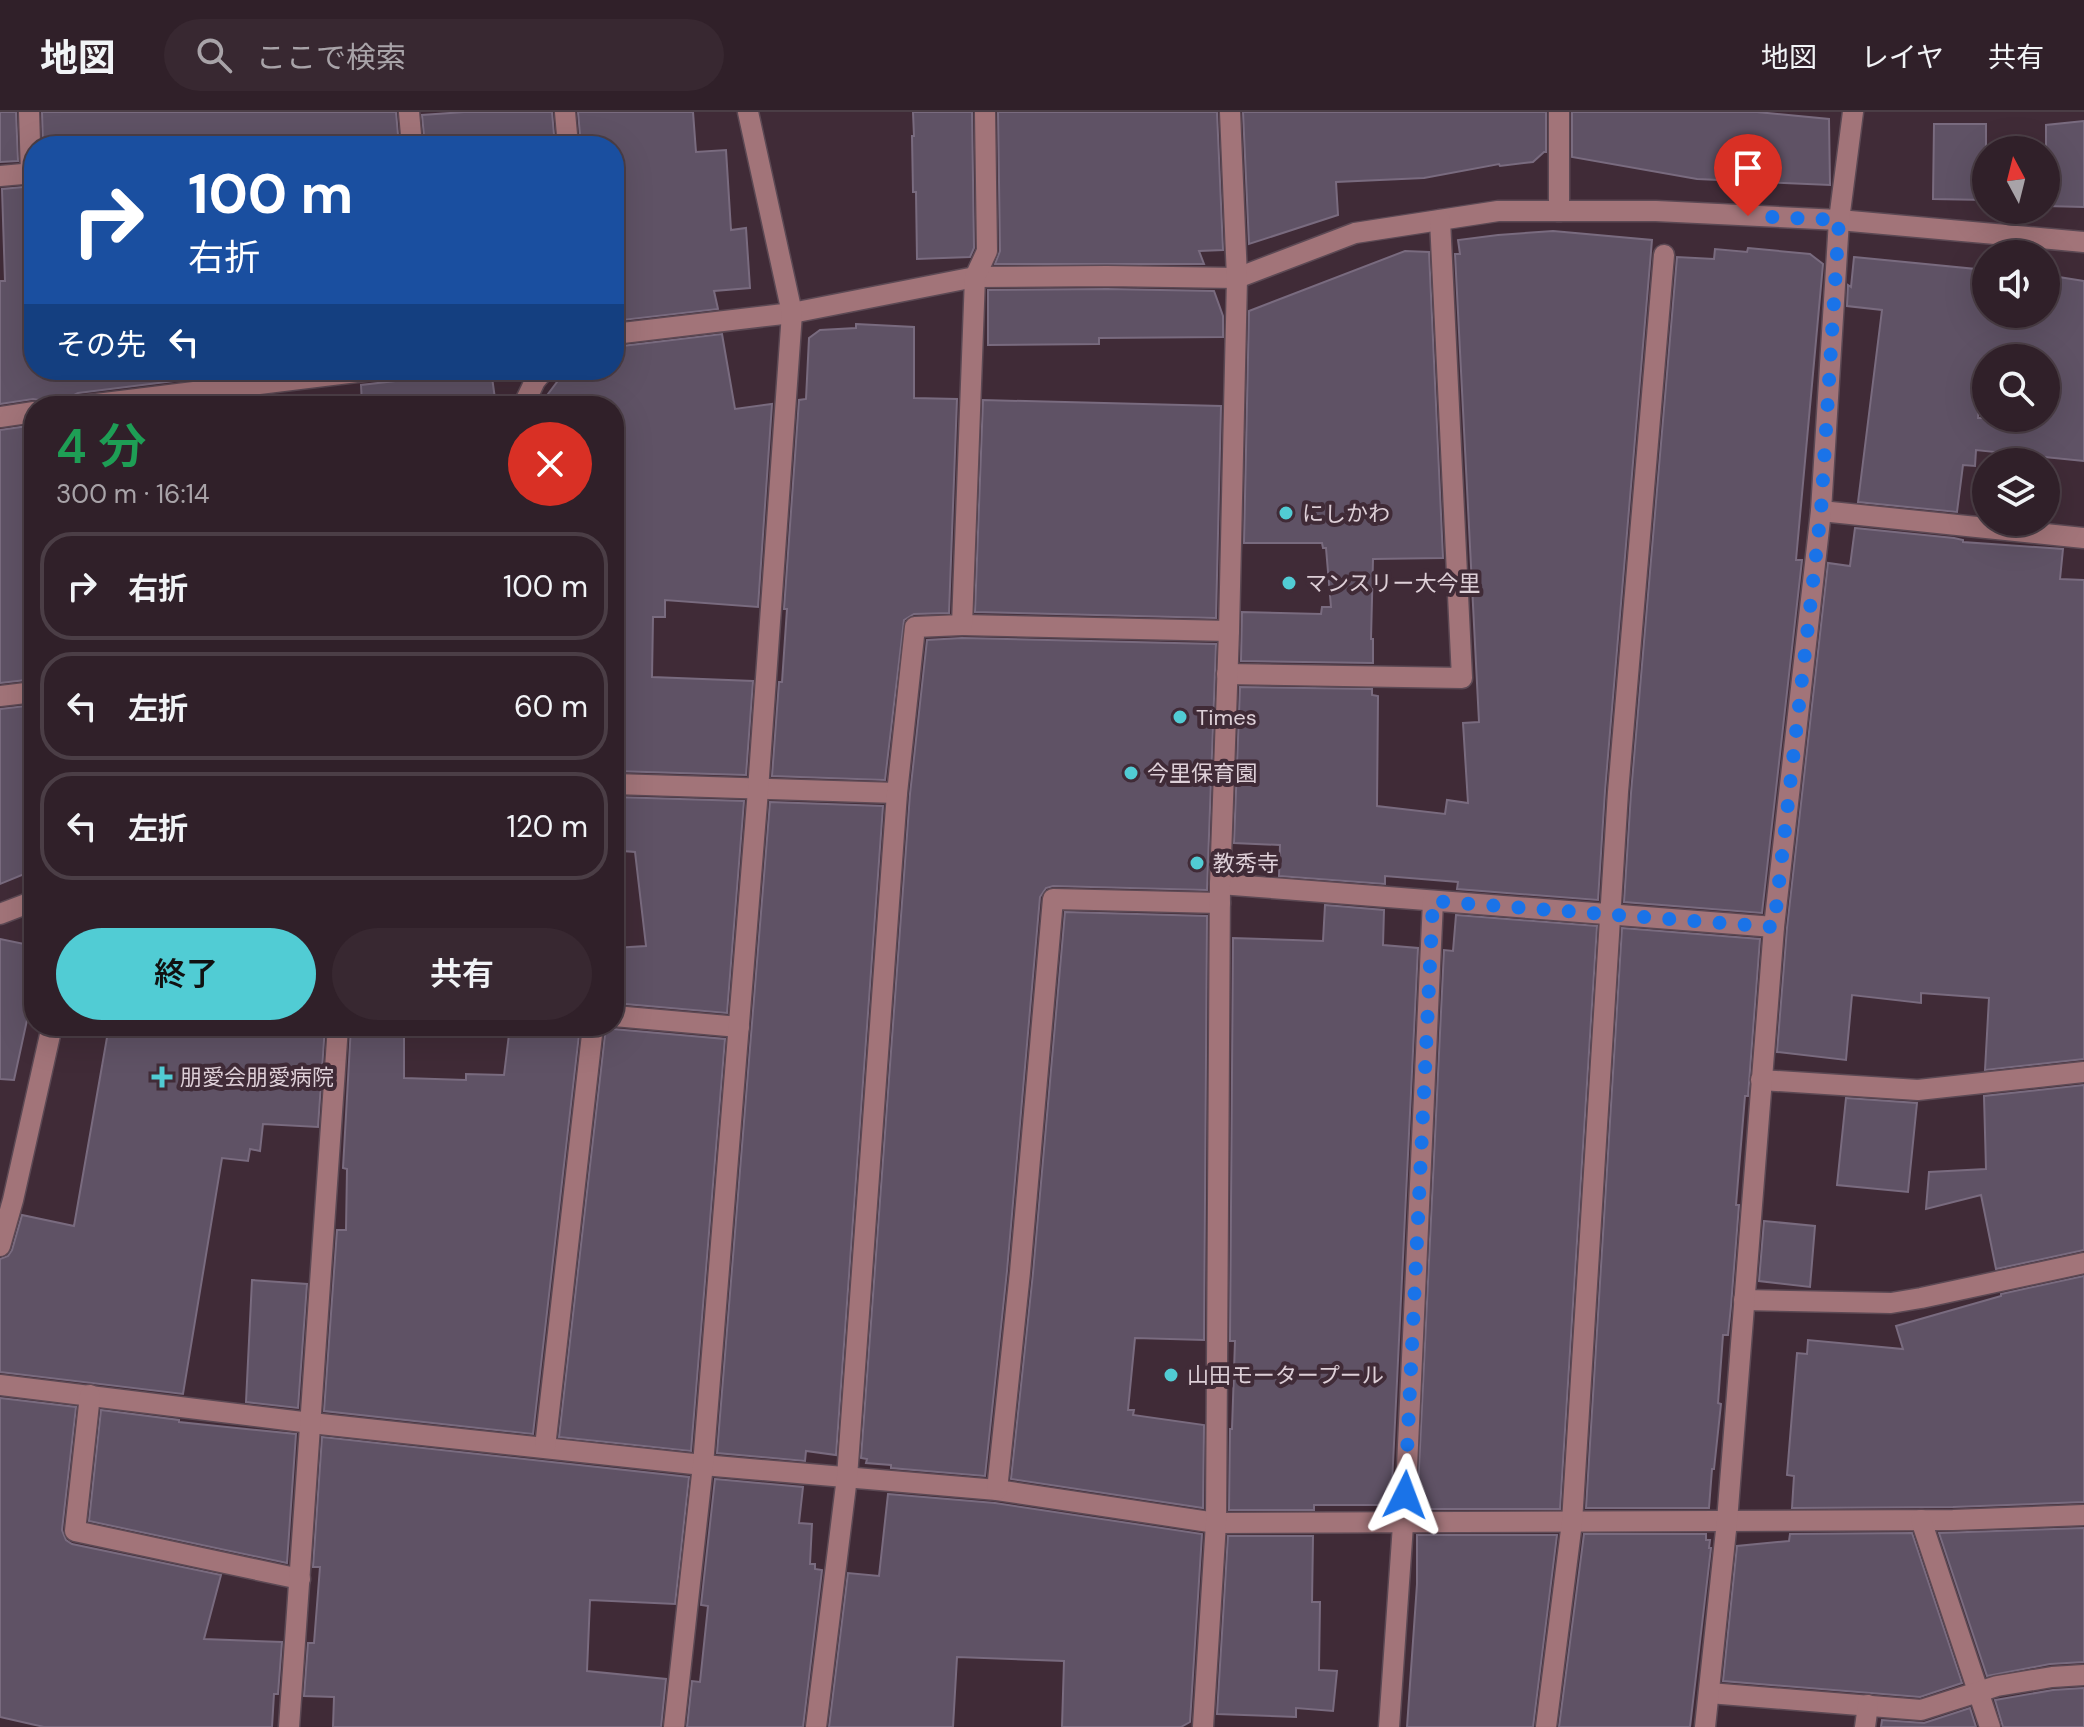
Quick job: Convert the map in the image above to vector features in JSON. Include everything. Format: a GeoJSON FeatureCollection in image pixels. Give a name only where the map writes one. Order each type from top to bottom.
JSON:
{"type":"FeatureCollection","features":[{"type":"Feature","properties":{"kind":"street"},"geometry":{"type":"LineString","coordinates":[[29,112],[30,136]]}},
{"type":"Feature","properties":{"kind":"street"},"geometry":{"type":"LineString","coordinates":[[409,112],[411,136]]}},
{"type":"Feature","properties":{"kind":"street"},"geometry":{"type":"LineString","coordinates":[[565,112],[567,136]]}},
{"type":"Feature","properties":{"kind":"street"},"geometry":{"type":"LineString","coordinates":[[674,1727],[703,1465],[758,790],[792,313],[748,112]]}},
{"type":"Feature","properties":{"kind":"street"},"geometry":{"type":"LineString","coordinates":[[962,625],[975,277],[987,251],[985,112]]}},
{"type":"Feature","properties":{"kind":"street"},"geometry":{"type":"LineString","coordinates":[[1203,1727],[1216,1523],[1220,894],[1237,278],[1230,112]]}},
{"type":"Feature","properties":{"kind":"street"},"geometry":{"type":"LineString","coordinates":[[1559,112],[1559,211]]}},
{"type":"Feature","properties":{"kind":"street"},"geometry":{"type":"LineString","coordinates":[[1705,1727],[1727,1521],[1774,927],[1821,511],[1839,220],[1853,112]]}},
{"type":"Feature","properties":{"kind":"street"},"geometry":{"type":"LineString","coordinates":[[0,176],[24,174]]}},
{"type":"Feature","properties":{"kind":"street"},"geometry":{"type":"LineString","coordinates":[[624,333],[792,313],[975,277],[1237,278],[1355,233],[1498,211],[1656,211],[1839,220],[2084,242]]}},
{"type":"Feature","properties":{"kind":"street"},"geometry":{"type":"LineString","coordinates":[[1227,674],[1462,678],[1440,220]]}},
{"type":"Feature","properties":{"kind":"street"},"geometry":{"type":"LineString","coordinates":[[1546,1727],[1572,1522],[1618,792],[1664,255]]}},
{"type":"Feature","properties":{"kind":"street"},"geometry":{"type":"LineString","coordinates":[[161,396],[292,380]]}},
{"type":"Feature","properties":{"kind":"street"},"geometry":{"type":"LineString","coordinates":[[0,417],[24,414]]}},
{"type":"Feature","properties":{"kind":"street"},"geometry":{"type":"LineString","coordinates":[[1821,511],[2084,538]]}},
{"type":"Feature","properties":{"kind":"street"},"geometry":{"type":"LineString","coordinates":[[816,1727],[847,1477],[897,793],[915,627],[962,625],[1229,631]]}},
{"type":"Feature","properties":{"kind":"street"},"geometry":{"type":"LineString","coordinates":[[0,696],[24,693]]}},
{"type":"Feature","properties":{"kind":"street"},"geometry":{"type":"LineString","coordinates":[[624,784],[897,793]]}},
{"type":"Feature","properties":{"kind":"street"},"geometry":{"type":"LineString","coordinates":[[997,1490],[1053,899],[1220,894],[1433,901],[1774,927]]}},
{"type":"Feature","properties":{"kind":"street"},"geometry":{"type":"LineString","coordinates":[[1389,1727],[1404,1523],[1433,901]]}},
{"type":"Feature","properties":{"kind":"street"},"geometry":{"type":"LineString","coordinates":[[0,914],[24,905]]}},
{"type":"Feature","properties":{"kind":"street"},"geometry":{"type":"LineString","coordinates":[[624,1017],[739,1027]]}},
{"type":"Feature","properties":{"kind":"street"},"geometry":{"type":"LineString","coordinates":[[0,1246],[6,1198],[49,1036]]}},
{"type":"Feature","properties":{"kind":"street"},"geometry":{"type":"LineString","coordinates":[[289,1727],[337,1036]]}},
{"type":"Feature","properties":{"kind":"street"},"geometry":{"type":"LineString","coordinates":[[545,1447],[592,1036]]}},
{"type":"Feature","properties":{"kind":"street"},"geometry":{"type":"LineString","coordinates":[[1761,1080],[1918,1090],[2084,1072]]}},
{"type":"Feature","properties":{"kind":"street"},"geometry":{"type":"LineString","coordinates":[[1744,1300],[1891,1303],[2084,1263]]}},
{"type":"Feature","properties":{"kind":"street"},"geometry":{"type":"LineString","coordinates":[[0,1385],[311,1423],[703,1465],[997,1490],[1216,1523],[1921,1520],[2084,1515]]}},
{"type":"Feature","properties":{"kind":"street"},"geometry":{"type":"LineString","coordinates":[[90,1395],[75,1531],[300,1579]]}},
{"type":"Feature","properties":{"kind":"street"},"geometry":{"type":"LineString","coordinates":[[1921,1520],[1990,1727]]}},
{"type":"Feature","properties":{"kind":"street"},"geometry":{"type":"LineString","coordinates":[[1709,1693],[1921,1710],[1997,1686],[2084,1675]]}},
{"type":"Feature","properties":{"kind":"street"},"geometry":{"type":"LineString","coordinates":[[1865,1727],[1868,1705]]}},
{"type":"Feature","properties":{"kind":"building"},"geometry":{"type":"Polygon","coordinates":[[[0,112],[16,112],[18,161],[0,162],[0,112]]]}},
{"type":"Feature","properties":{"kind":"building"},"geometry":{"type":"Polygon","coordinates":[[[42,112],[396,112],[398,136],[43,136],[42,112]]]}},
{"type":"Feature","properties":{"kind":"building"},"geometry":{"type":"Polygon","coordinates":[[[552,112],[554,136],[424,136],[422,115],[552,112]]]}},
{"type":"Feature","properties":{"kind":"building"},"geometry":{"type":"Polygon","coordinates":[[[578,112],[693,112],[696,152],[726,150],[731,230],[746,228],[750,288],[714,291],[718,309],[624,320],[624,136],[580,136],[578,112]]]}},
{"type":"Feature","properties":{"kind":"building"},"geometry":{"type":"Polygon","coordinates":[[[913,112],[972,112],[974,248],[970,257],[917,259],[913,112]]]}},
{"type":"Feature","properties":{"kind":"building"},"geometry":{"type":"Polygon","coordinates":[[[998,112],[1217,112],[1223,250],[1199,251],[1204,264],[995,264],[1000,251],[998,112]]]}},
{"type":"Feature","properties":{"kind":"building"},"geometry":{"type":"Polygon","coordinates":[[[1243,112],[1546,112],[1546,152],[1533,162],[1499,164],[1424,178],[1336,182],[1338,215],[1249,244],[1243,112]]]}},
{"type":"Feature","properties":{"kind":"building"},"geometry":{"type":"Polygon","coordinates":[[[1572,112],[1757,112],[1829,119],[1830,185],[1697,179],[1572,157],[1572,112]]]}},
{"type":"Feature","properties":{"kind":"building"},"geometry":{"type":"Polygon","coordinates":[[[2084,121],[2084,207],[2060,206],[2060,136],[2046,136],[2046,125],[2084,121]]]}},
{"type":"Feature","properties":{"kind":"building"},"geometry":{"type":"Polygon","coordinates":[[[1934,124],[1986,124],[1986,136],[1972,136],[1972,200],[1933,199],[1934,124]]]}},
{"type":"Feature","properties":{"kind":"building"},"geometry":{"type":"Polygon","coordinates":[[[24,187],[24,380],[183,380],[72,396],[24,396],[24,400],[0,404],[0,281],[5,281],[2,189],[24,187]]]}},
{"type":"Feature","properties":{"kind":"building"},"geometry":{"type":"Polygon","coordinates":[[[1553,231],[1652,240],[1598,900],[1457,889],[1458,882],[1385,876],[1385,884],[1279,876],[1280,845],[1234,843],[1240,687],[1372,689],[1372,695],[1378,696],[1377,806],[1445,814],[1447,800],[1468,803],[1463,723],[1479,722],[1455,254],[1460,254],[1458,240],[1553,231]]]}},
{"type":"Feature","properties":{"kind":"building"},"geometry":{"type":"Polygon","coordinates":[[[1748,248],[1810,254],[1823,264],[1796,560],[1802,560],[1762,913],[1624,902],[1677,257],[1714,259],[1715,249],[1747,252],[1748,248]]]}},
{"type":"Feature","properties":{"kind":"building"},"geometry":{"type":"Polygon","coordinates":[[[1405,251],[1429,252],[1443,558],[1373,559],[1373,663],[1241,661],[1242,612],[1321,614],[1322,607],[1331,607],[1326,548],[1322,543],[1244,543],[1249,311],[1405,251]]]}},
{"type":"Feature","properties":{"kind":"building"},"geometry":{"type":"Polygon","coordinates":[[[1854,257],[1972,269],[1972,328],[2060,328],[2060,277],[2084,281],[2084,461],[2060,459],[2060,448],[1972,448],[1972,466],[1963,465],[1957,512],[1858,502],[1882,310],[1847,306],[1848,285],[1851,287],[1854,257]]]}},
{"type":"Feature","properties":{"kind":"building"},"geometry":{"type":"Polygon","coordinates":[[[988,290],[1214,291],[1223,316],[1223,337],[1099,338],[1099,344],[988,345],[988,290]]]}},
{"type":"Feature","properties":{"kind":"building"},"geometry":{"type":"Polygon","coordinates":[[[856,324],[914,327],[914,398],[957,399],[949,613],[914,614],[904,620],[885,780],[772,776],[779,682],[782,682],[799,400],[806,399],[809,338],[820,330],[856,328],[856,324]]]}},
{"type":"Feature","properties":{"kind":"building"},"geometry":{"type":"Polygon","coordinates":[[[722,334],[735,409],[772,404],[758,607],[665,600],[665,617],[653,617],[652,677],[753,681],[746,775],[624,771],[624,396],[546,396],[558,380],[624,380],[624,346],[722,334]]]}},
{"type":"Feature","properties":{"kind":"building"},"geometry":{"type":"Polygon","coordinates":[[[404,380],[492,380],[495,396],[362,396],[361,385],[404,380]]]}},
{"type":"Feature","properties":{"kind":"building"},"geometry":{"type":"Polygon","coordinates":[[[983,400],[1221,406],[1216,618],[975,612],[983,400]]]}},
{"type":"Feature","properties":{"kind":"building"},"geometry":{"type":"Polygon","coordinates":[[[24,427],[24,680],[0,683],[0,430],[24,427]]]}},
{"type":"Feature","properties":{"kind":"building"},"geometry":{"type":"Polygon","coordinates":[[[1855,528],[1954,538],[1963,542],[2063,549],[2060,579],[2084,580],[2084,1059],[1985,1070],[1989,998],[1921,993],[1921,1003],[1852,995],[1846,1060],[1777,1052],[1787,928],[1828,563],[1850,566],[1855,528]]]}},
{"type":"Feature","properties":{"kind":"building"},"geometry":{"type":"Polygon","coordinates":[[[962,638],[1216,644],[1207,890],[1053,886],[1046,888],[1040,897],[1007,1271],[985,1476],[891,1468],[891,1465],[866,1463],[867,1459],[861,1458],[910,794],[927,640],[962,638]]]}},
{"type":"Feature","properties":{"kind":"building"},"geometry":{"type":"Polygon","coordinates":[[[24,706],[24,874],[0,884],[0,709],[24,706]]]}},
{"type":"Feature","properties":{"kind":"building"},"geometry":{"type":"Polygon","coordinates":[[[624,797],[744,801],[727,1013],[624,1004],[624,947],[646,946],[635,852],[624,851],[624,797]]]}},
{"type":"Feature","properties":{"kind":"building"},"geometry":{"type":"Polygon","coordinates":[[[770,802],[883,806],[836,1455],[806,1451],[805,1461],[717,1453],[770,802]]]}},
{"type":"Feature","properties":{"kind":"building"},"geometry":{"type":"Polygon","coordinates":[[[1325,905],[1384,910],[1383,945],[1418,948],[1391,1505],[1314,1505],[1314,1510],[1229,1510],[1235,1341],[1230,1341],[1233,938],[1323,941],[1325,905]]]}},
{"type":"Feature","properties":{"kind":"building"},"geometry":{"type":"Polygon","coordinates":[[[1065,912],[1207,916],[1204,1340],[1135,1338],[1128,1410],[1134,1410],[1133,1415],[1204,1425],[1203,1508],[1011,1479],[1065,912]]]}},
{"type":"Feature","properties":{"kind":"building"},"geometry":{"type":"Polygon","coordinates":[[[1456,915],[1597,926],[1560,1509],[1417,1509],[1444,950],[1453,951],[1456,915]]]}},
{"type":"Feature","properties":{"kind":"building"},"geometry":{"type":"Polygon","coordinates":[[[1622,928],[1760,939],[1736,1205],[1739,1205],[1731,1306],[1728,1335],[1723,1335],[1718,1403],[1721,1404],[1709,1508],[1586,1508],[1622,928]]]}},
{"type":"Feature","properties":{"kind":"building"},"geometry":{"type":"Polygon","coordinates":[[[0,939],[24,944],[24,1034],[14,1080],[0,1079],[0,939]]]}},
{"type":"Feature","properties":{"kind":"building"},"geometry":{"type":"Polygon","coordinates":[[[624,1030],[725,1039],[691,1451],[559,1437],[605,1036],[624,1036],[624,1030]]]}},
{"type":"Feature","properties":{"kind":"building"},"geometry":{"type":"Polygon","coordinates":[[[107,1036],[324,1036],[318,1127],[263,1124],[260,1151],[250,1149],[248,1161],[222,1158],[183,1394],[0,1372],[0,1259],[12,1250],[22,1215],[74,1226],[107,1036]]]}},
{"type":"Feature","properties":{"kind":"building"},"geometry":{"type":"Polygon","coordinates":[[[350,1036],[404,1036],[404,1078],[466,1080],[466,1074],[504,1075],[509,1036],[579,1036],[533,1434],[324,1411],[337,1230],[346,1230],[347,1169],[343,1168],[350,1036]]]}},
{"type":"Feature","properties":{"kind":"building"},"geometry":{"type":"Polygon","coordinates":[[[2084,1085],[2084,1250],[1996,1269],[1981,1195],[1926,1209],[1929,1172],[1986,1169],[1984,1096],[2084,1085]]]}},
{"type":"Feature","properties":{"kind":"building"},"geometry":{"type":"Polygon","coordinates":[[[1846,1098],[1917,1103],[1908,1192],[1837,1185],[1846,1098]]]}},
{"type":"Feature","properties":{"kind":"building"},"geometry":{"type":"Polygon","coordinates":[[[1764,1221],[1815,1226],[1810,1287],[1759,1281],[1764,1221]]]}},
{"type":"Feature","properties":{"kind":"building"},"geometry":{"type":"Polygon","coordinates":[[[2084,1276],[2084,1502],[1792,1508],[1794,1476],[1787,1475],[1797,1353],[1807,1354],[1808,1340],[1903,1349],[1896,1326],[2001,1294],[2084,1276]]]}},
{"type":"Feature","properties":{"kind":"building"},"geometry":{"type":"Polygon","coordinates":[[[252,1280],[307,1284],[298,1408],[246,1402],[252,1280]]]}},
{"type":"Feature","properties":{"kind":"building"},"geometry":{"type":"Polygon","coordinates":[[[0,1398],[76,1407],[62,1530],[66,1540],[72,1544],[221,1575],[204,1639],[282,1642],[272,1727],[44,1727],[0,1717],[0,1398]]]}},
{"type":"Feature","properties":{"kind":"building"},"geometry":{"type":"Polygon","coordinates":[[[101,1410],[296,1434],[287,1563],[89,1521],[101,1410]]]}},
{"type":"Feature","properties":{"kind":"building"},"geometry":{"type":"Polygon","coordinates":[[[322,1437],[689,1477],[675,1604],[590,1600],[587,1671],[666,1679],[661,1727],[333,1727],[334,1697],[304,1696],[308,1643],[314,1643],[320,1567],[313,1567],[322,1437]]]}},
{"type":"Feature","properties":{"kind":"building"},"geometry":{"type":"Polygon","coordinates":[[[715,1479],[803,1487],[799,1523],[812,1524],[810,1564],[822,1570],[803,1727],[687,1727],[692,1681],[700,1682],[708,1606],[701,1605],[715,1479]]]}},
{"type":"Feature","properties":{"kind":"building"},"geometry":{"type":"Polygon","coordinates":[[[888,1494],[995,1503],[1202,1534],[1190,1722],[1181,1727],[1062,1727],[1064,1661],[957,1657],[953,1727],[829,1727],[848,1573],[879,1576],[888,1494]]]}},
{"type":"Feature","properties":{"kind":"building"},"geometry":{"type":"Polygon","coordinates":[[[2084,1528],[2084,1662],[2050,1664],[1987,1676],[1939,1533],[2084,1528]]]}},
{"type":"Feature","properties":{"kind":"building"},"geometry":{"type":"Polygon","coordinates":[[[1912,1533],[1962,1683],[1920,1697],[1723,1681],[1737,1546],[1789,1541],[1790,1534],[1912,1533]]]}},
{"type":"Feature","properties":{"kind":"building"},"geometry":{"type":"Polygon","coordinates":[[[1584,1534],[1706,1534],[1706,1540],[1710,1540],[1690,1727],[1559,1727],[1584,1534]]]}},
{"type":"Feature","properties":{"kind":"building"},"geometry":{"type":"Polygon","coordinates":[[[1417,1535],[1557,1535],[1533,1727],[1407,1727],[1417,1584],[1417,1535]]]}},
{"type":"Feature","properties":{"kind":"building"},"geometry":{"type":"Polygon","coordinates":[[[1228,1536],[1313,1536],[1312,1602],[1320,1602],[1319,1670],[1337,1671],[1333,1711],[1296,1708],[1296,1717],[1217,1714],[1228,1536]]]}},
{"type":"Feature","properties":{"kind":"building"},"geometry":{"type":"Polygon","coordinates":[[[2084,1688],[2084,1727],[2003,1727],[1995,1700],[2084,1688]]]}},
{"type":"Feature","properties":{"kind":"building"},"geometry":{"type":"Polygon","coordinates":[[[1970,1708],[1976,1727],[1881,1727],[1882,1720],[1924,1723],[1970,1708]]]}},
{"type":"Feature","properties":{"kind":"place","name":"にしかわ"},"geometry":{"type":"Point","coordinates":[1286,513]}},
{"type":"Feature","properties":{"kind":"place","name":"マンスリー大今里"},"geometry":{"type":"Point","coordinates":[1289,583]}},
{"type":"Feature","properties":{"kind":"place","name":"Times"},"geometry":{"type":"Point","coordinates":[1180,717]}},
{"type":"Feature","properties":{"kind":"place","name":"今里保育園"},"geometry":{"type":"Point","coordinates":[1131,773]}},
{"type":"Feature","properties":{"kind":"place","name":"教秀寺"},"geometry":{"type":"Point","coordinates":[1197,863]}},
{"type":"Feature","properties":{"kind":"place","name":"朋愛会朋愛病院"},"geometry":{"type":"Point","coordinates":[162,1077]}},
{"type":"Feature","properties":{"kind":"place","name":"山田モータープール"},"geometry":{"type":"Point","coordinates":[1171,1375]}},
{"type":"Feature","properties":{"kind":"route"},"geometry":{"type":"LineString","coordinates":[[1405,1495],[1433,901],[1774,927],[1821,511],[1839,220],[1748,216]]}}]}
